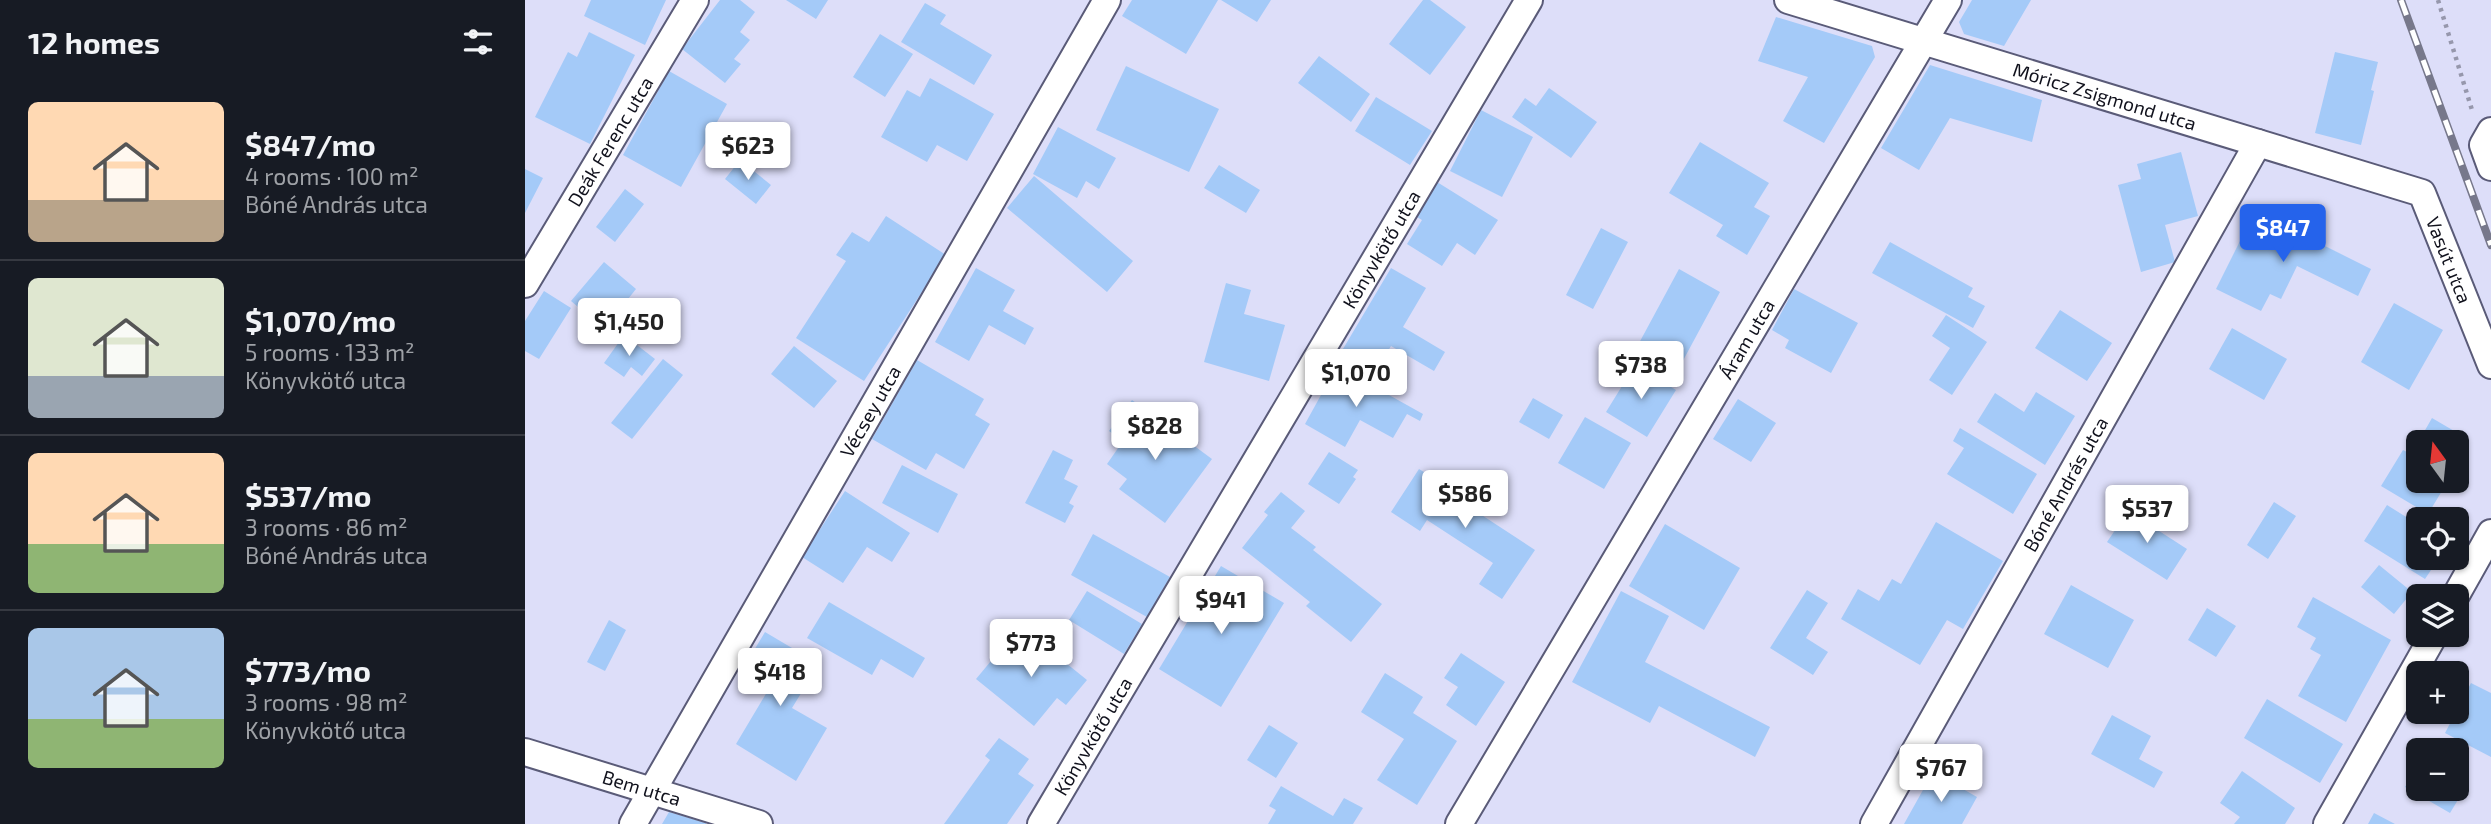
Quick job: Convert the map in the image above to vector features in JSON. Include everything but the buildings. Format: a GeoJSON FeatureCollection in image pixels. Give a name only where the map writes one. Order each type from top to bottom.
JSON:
{"type":"FeatureCollection","features":[{"type":"Feature","properties":{"kind":"street","name":"Deák Ferenc utca"},"geometry":{"type":"LineString","coordinates":[[525,284],[695,0]]}},
{"type":"Feature","properties":{"kind":"street","name":"Vécsey utca"},"geometry":{"type":"LineString","coordinates":[[633,824],[1107,0]]}},
{"type":"Feature","properties":{"kind":"street","name":"Könyvkötő utca"},"geometry":{"type":"LineString","coordinates":[[1041,824],[1529,0]]}},
{"type":"Feature","properties":{"kind":"street","name":"Móricz Zsigmond utca"},"geometry":{"type":"LineString","coordinates":[[1788,0],[2422,193]]}},
{"type":"Feature","properties":{"kind":"street","name":"Áram utca"},"geometry":{"type":"LineString","coordinates":[[1459,824],[1948,0]]}},
{"type":"Feature","properties":{"kind":"street","name":"Bóné András utca"},"geometry":{"type":"LineString","coordinates":[[1874,824],[2257,143]]}},
{"type":"Feature","properties":{"kind":"street","name":"Vasút utca"},"geometry":{"type":"LineString","coordinates":[[2422,193],[2491,365]]}},
{"type":"Feature","properties":{"kind":"street"},"geometry":{"type":"LineString","coordinates":[[2462,584],[2491,533]]}},
{"type":"Feature","properties":{"kind":"street"},"geometry":{"type":"LineString","coordinates":[[2327,824],[2427,647]]}},
{"type":"Feature","properties":{"kind":"street","name":"Bem utca"},"geometry":{"type":"LineString","coordinates":[[525,752],[759,824]]}},
{"type":"Feature","properties":{"kind":"path"},"geometry":{"type":"LineString","coordinates":[[2438,0],[2488,148]]}},
{"type":"Feature","properties":{"kind":"railway"},"geometry":{"type":"LineString","coordinates":[[2401,0],[2491,245]]}}]}
